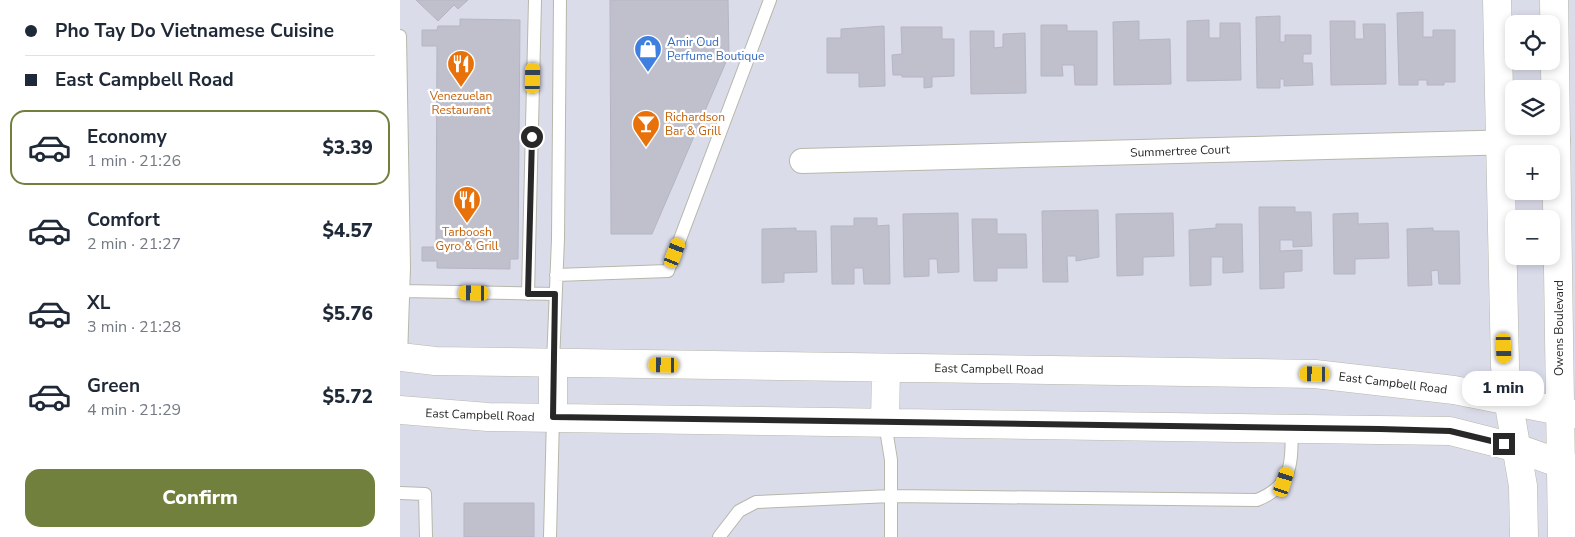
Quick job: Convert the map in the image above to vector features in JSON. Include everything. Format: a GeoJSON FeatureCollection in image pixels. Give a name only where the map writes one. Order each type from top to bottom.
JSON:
{"type":"FeatureCollection","features":[{"type":"Feature","properties":{"kind":"main road"},"geometry":{"type":"LineString","coordinates":[[1497,0],[1503,311],[1508,399],[1523,486],[1524,537]]}},
{"type":"Feature","properties":{"kind":"main road","name":"Owens Boulevard"},"geometry":{"type":"LineString","coordinates":[[1554,0],[1568,467],[1562,537]]}},
{"type":"Feature","properties":{"kind":"main road","name":"East Campbell Road"},"geometry":{"type":"LineString","coordinates":[[401,357],[434,361],[1315,374],[1454,390],[1567,412]]}},
{"type":"Feature","properties":{"kind":"main road"},"geometry":{"type":"LineString","coordinates":[[553,363],[553,417]]}},
{"type":"Feature","properties":{"kind":"main road"},"geometry":{"type":"LineString","coordinates":[[886,368],[886,423]]}},
{"type":"Feature","properties":{"kind":"main road","name":"East Campbell Road"},"geometry":{"type":"LineString","coordinates":[[400,410],[488,417],[1292,427],[1450,431],[1517,448],[1568,467]]}},
{"type":"Feature","properties":{"kind":"street","name":"Summertree Court"},"geometry":{"type":"LineString","coordinates":[[802,161],[1558,141]]}},
{"type":"Feature","properties":{"kind":"lane"},"geometry":{"type":"LineString","coordinates":[[528,294],[535,0]]}},
{"type":"Feature","properties":{"kind":"lane"},"geometry":{"type":"LineString","coordinates":[[553,363],[560,0]]}},
{"type":"Feature","properties":{"kind":"lane"},"geometry":{"type":"LineString","coordinates":[[556,275],[668,271],[770,0]]}},
{"type":"Feature","properties":{"kind":"lane"},"geometry":{"type":"LineString","coordinates":[[400,36],[403,291],[401,357]]}},
{"type":"Feature","properties":{"kind":"lane"},"geometry":{"type":"LineString","coordinates":[[403,291],[555,294]]}},
{"type":"Feature","properties":{"kind":"lane"},"geometry":{"type":"LineString","coordinates":[[550,537],[553,417]]}},
{"type":"Feature","properties":{"kind":"lane"},"geometry":{"type":"LineString","coordinates":[[886,423],[891,460],[891,537]]}},
{"type":"Feature","properties":{"kind":"lane"},"geometry":{"type":"LineString","coordinates":[[719,537],[739,511],[756,502],[891,496],[1257,500],[1272,494],[1284,482],[1291,464],[1292,427]]}},
{"type":"Feature","properties":{"kind":"lane"},"geometry":{"type":"LineString","coordinates":[[400,493],[425,494],[426,537]]}},
{"type":"Feature","properties":{"kind":"building"},"geometry":{"type":"Polygon","coordinates":[[[416,0],[468,0],[458,9],[454,5],[438,21],[416,0]]]}},
{"type":"Feature","properties":{"kind":"building"},"geometry":{"type":"Polygon","coordinates":[[[610,0],[728,0],[729,55],[652,234],[611,234],[610,0]]]}},
{"type":"Feature","properties":{"kind":"building"},"geometry":{"type":"Polygon","coordinates":[[[1423,12],[1423,37],[1433,37],[1433,30],[1455,30],[1455,82],[1444,82],[1444,85],[1427,85],[1427,80],[1418,80],[1418,85],[1399,85],[1397,13],[1423,12]]]}},
{"type":"Feature","properties":{"kind":"building"},"geometry":{"type":"Polygon","coordinates":[[[1280,16],[1280,42],[1285,42],[1285,35],[1311,35],[1311,54],[1303,54],[1303,63],[1312,63],[1313,85],[1284,86],[1284,79],[1280,79],[1280,88],[1257,88],[1256,17],[1280,16]]]}},
{"type":"Feature","properties":{"kind":"building"},"geometry":{"type":"Polygon","coordinates":[[[460,19],[520,20],[518,259],[510,259],[510,269],[437,268],[437,261],[422,261],[422,247],[436,247],[437,46],[422,46],[422,30],[437,30],[438,26],[460,26],[460,19]]]}},
{"type":"Feature","properties":{"kind":"building"},"geometry":{"type":"Polygon","coordinates":[[[1209,20],[1209,38],[1220,38],[1220,23],[1240,23],[1241,80],[1187,81],[1187,21],[1209,20]]]}},
{"type":"Feature","properties":{"kind":"building"},"geometry":{"type":"Polygon","coordinates":[[[1139,21],[1139,40],[1170,39],[1171,84],[1114,85],[1113,22],[1139,21]]]}},
{"type":"Feature","properties":{"kind":"building"},"geometry":{"type":"Polygon","coordinates":[[[1330,21],[1355,21],[1355,39],[1364,39],[1363,24],[1385,24],[1386,84],[1331,85],[1330,21]]]}},
{"type":"Feature","properties":{"kind":"building"},"geometry":{"type":"Polygon","coordinates":[[[1041,25],[1067,25],[1067,31],[1097,31],[1097,85],[1075,85],[1074,65],[1062,65],[1063,76],[1041,76],[1041,25]]]}},
{"type":"Feature","properties":{"kind":"building"},"geometry":{"type":"Polygon","coordinates":[[[884,26],[885,86],[859,87],[859,73],[827,73],[827,38],[841,38],[841,29],[884,26]]]}},
{"type":"Feature","properties":{"kind":"building"},"geometry":{"type":"Polygon","coordinates":[[[901,27],[942,27],[942,39],[954,39],[954,76],[932,77],[932,87],[924,88],[924,77],[893,75],[892,55],[902,54],[901,27]]]}},
{"type":"Feature","properties":{"kind":"building"},"geometry":{"type":"Polygon","coordinates":[[[970,31],[994,31],[994,48],[1003,47],[1003,34],[1025,33],[1026,93],[971,94],[970,31]]]}},
{"type":"Feature","properties":{"kind":"building"},"geometry":{"type":"Polygon","coordinates":[[[1259,207],[1295,207],[1295,212],[1311,212],[1312,246],[1293,247],[1293,240],[1280,240],[1280,251],[1302,250],[1302,271],[1284,272],[1284,288],[1260,289],[1259,207]]]}},
{"type":"Feature","properties":{"kind":"building"},"geometry":{"type":"Polygon","coordinates":[[[1098,210],[1099,257],[1076,261],[1076,256],[1067,256],[1068,282],[1043,282],[1042,211],[1098,210]]]}},
{"type":"Feature","properties":{"kind":"building"},"geometry":{"type":"Polygon","coordinates":[[[958,213],[959,272],[938,273],[937,259],[929,259],[929,276],[904,277],[903,214],[958,213]]]}},
{"type":"Feature","properties":{"kind":"building"},"geometry":{"type":"Polygon","coordinates":[[[1173,213],[1174,256],[1143,257],[1143,275],[1117,276],[1116,214],[1173,213]]]}},
{"type":"Feature","properties":{"kind":"building"},"geometry":{"type":"Polygon","coordinates":[[[1358,213],[1358,224],[1388,223],[1389,258],[1355,259],[1355,274],[1334,274],[1333,214],[1358,213]]]}},
{"type":"Feature","properties":{"kind":"building"},"geometry":{"type":"Polygon","coordinates":[[[854,218],[877,218],[877,226],[889,225],[890,284],[864,284],[863,268],[854,268],[854,284],[832,284],[831,226],[854,226],[854,218]]]}},
{"type":"Feature","properties":{"kind":"building"},"geometry":{"type":"Polygon","coordinates":[[[972,219],[997,219],[997,234],[1026,234],[1027,268],[997,268],[997,281],[974,281],[972,219]]]}},
{"type":"Feature","properties":{"kind":"building"},"geometry":{"type":"Polygon","coordinates":[[[1216,224],[1242,224],[1243,272],[1223,273],[1223,257],[1211,257],[1211,285],[1190,286],[1189,230],[1216,228],[1216,224]]]}},
{"type":"Feature","properties":{"kind":"building"},"geometry":{"type":"Polygon","coordinates":[[[796,228],[796,231],[816,231],[817,272],[784,273],[784,282],[762,283],[762,229],[796,228]]]}},
{"type":"Feature","properties":{"kind":"building"},"geometry":{"type":"Polygon","coordinates":[[[1433,228],[1433,231],[1459,231],[1460,284],[1439,284],[1438,270],[1431,271],[1432,285],[1408,286],[1407,229],[1433,228]]]}},
{"type":"Feature","properties":{"kind":"building"},"geometry":{"type":"Polygon","coordinates":[[[464,503],[534,503],[534,537],[464,537],[464,503]]]}},
{"type":"Feature","properties":{"kind":"place","name":"Amir Oud Perfume Boutique"},"geometry":{"type":"Point","coordinates":[648,73]}},
{"type":"Feature","properties":{"kind":"place","name":"Venezuelan Restaurant"},"geometry":{"type":"Point","coordinates":[461,88]}},
{"type":"Feature","properties":{"kind":"place","name":"Richardson Bar & Grill"},"geometry":{"type":"Point","coordinates":[646,148]}},
{"type":"Feature","properties":{"kind":"place","name":"Tarboosh Gyro & Grill"},"geometry":{"type":"Point","coordinates":[467,224]}},
{"type":"Feature","properties":{"kind":"route"},"geometry":{"type":"LineString","coordinates":[[532,137],[528,294],[555,294],[553,417],[1380,429],[1450,431],[1504,444]]}}]}
